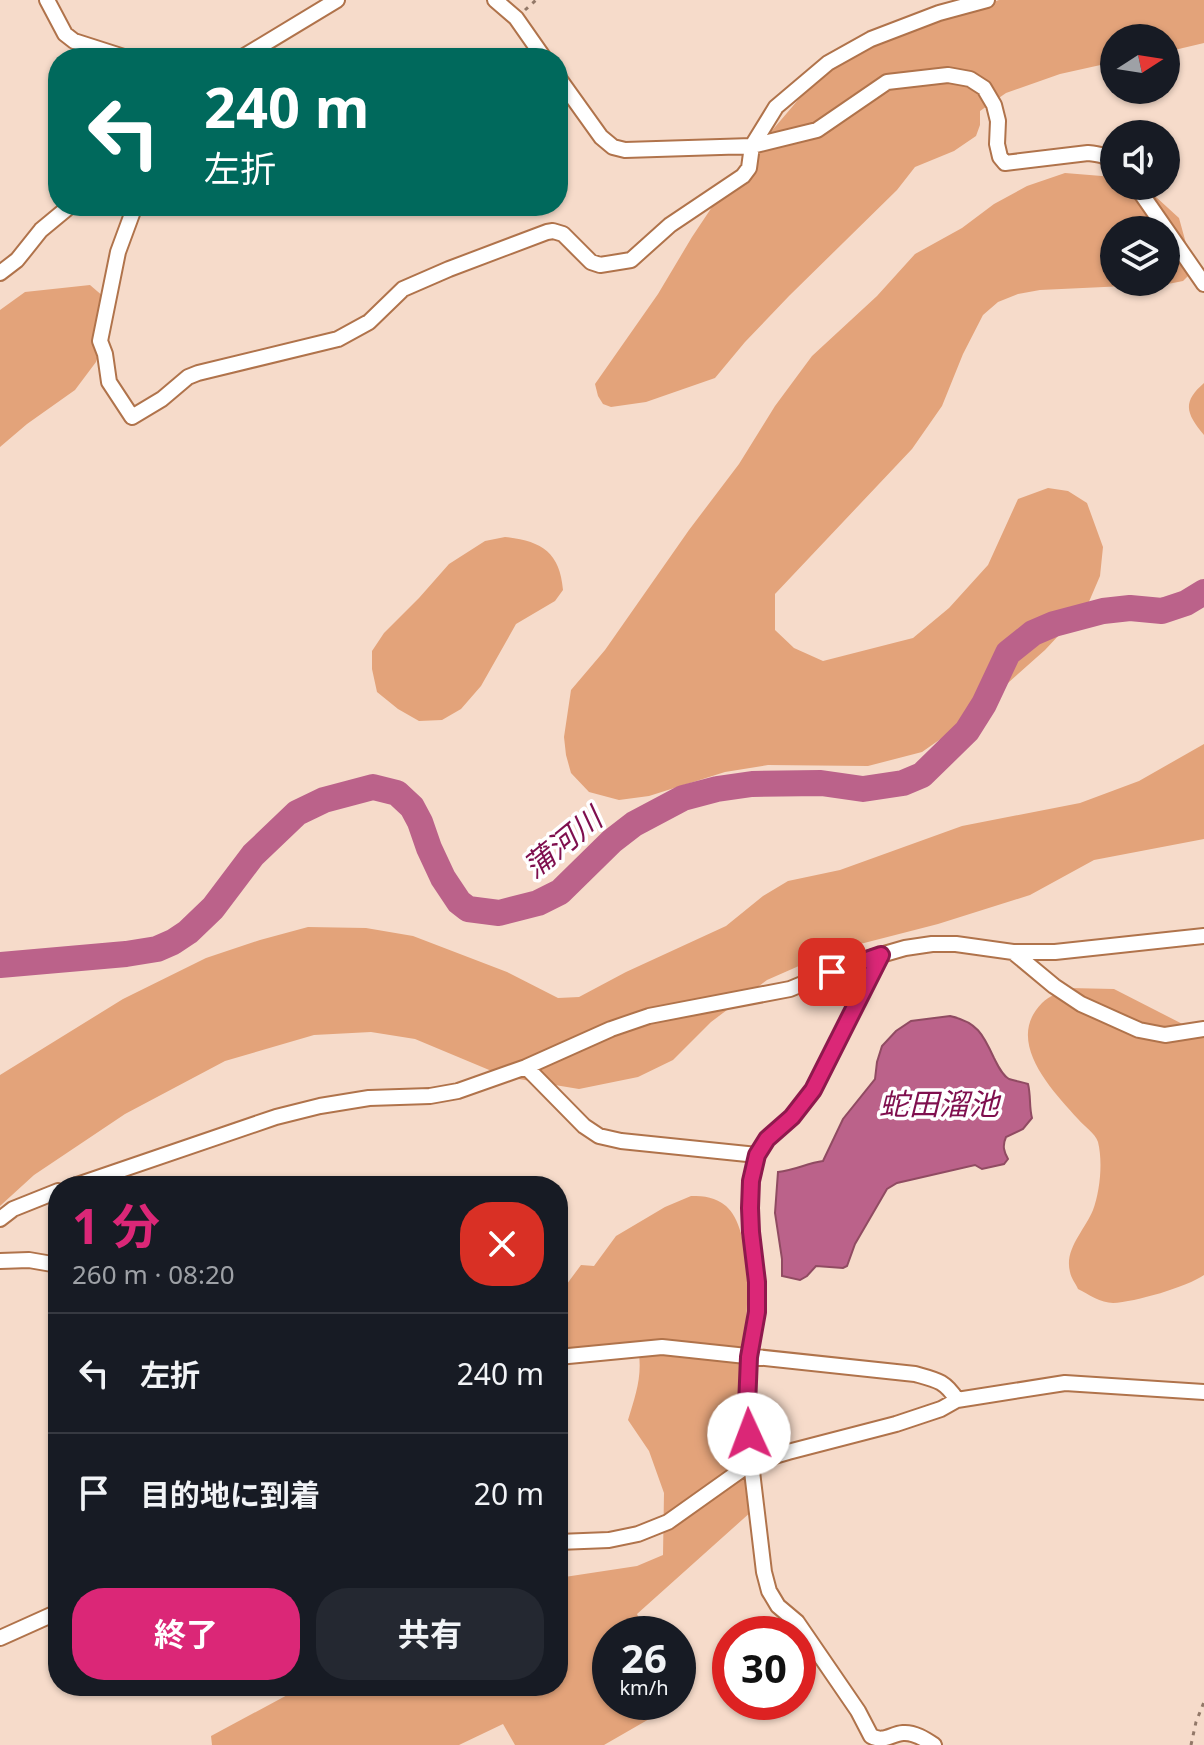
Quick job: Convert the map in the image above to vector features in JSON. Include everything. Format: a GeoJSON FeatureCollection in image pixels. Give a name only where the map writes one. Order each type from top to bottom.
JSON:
{"type":"FeatureCollection","features":[{"type":"Feature","properties":{"kind":"street"},"geometry":{"type":"LineString","coordinates":[[47,0],[65,34],[74,41],[96,48]]}},
{"type":"Feature","properties":{"kind":"street"},"geometry":{"type":"LineString","coordinates":[[258,48],[337,0]]}},
{"type":"Feature","properties":{"kind":"street"},"geometry":{"type":"LineString","coordinates":[[495,0],[516,18],[537,48]]}},
{"type":"Feature","properties":{"kind":"street"},"geometry":{"type":"LineString","coordinates":[[131,216],[118,252],[100,341],[109,382],[132,417],[162,399],[188,377],[338,339],[369,322],[403,289],[547,232],[563,234],[591,262],[600,265],[631,260],[670,225],[743,176],[749,168],[752,146],[776,107],[828,63],[871,39],[939,13],[987,0]]}},
{"type":"Feature","properties":{"kind":"street"},"geometry":{"type":"LineString","coordinates":[[568,91],[601,137],[613,147],[625,150],[752,146],[817,130],[887,82],[948,75],[970,79],[984,88],[994,105],[998,121],[997,144],[1005,163],[1088,153],[1100,155]]}},
{"type":"Feature","properties":{"kind":"street"},"geometry":{"type":"LineString","coordinates":[[1146,200],[1204,284]]}},
{"type":"Feature","properties":{"kind":"street"},"geometry":{"type":"LineString","coordinates":[[0,273],[17,260],[41,230],[58,216]]}},
{"type":"Feature","properties":{"kind":"street"},"geometry":{"type":"LineString","coordinates":[[103,1176],[276,1117],[320,1106],[369,1098],[430,1096],[458,1091],[526,1067],[611,1029],[649,1016],[790,989],[853,963],[905,948],[956,944],[1013,952],[1055,952],[1204,936]]}},
{"type":"Feature","properties":{"kind":"street"},"geometry":{"type":"LineString","coordinates":[[1013,952],[1081,1004],[1139,1030],[1165,1035],[1204,1029]]}},
{"type":"Feature","properties":{"kind":"street"},"geometry":{"type":"LineString","coordinates":[[881,955],[813,1090],[792,1117],[767,1139],[757,1155],[751,1181],[750,1208],[757,1312],[749,1357],[747,1406],[751,1463],[769,1591],[778,1606],[797,1622],[850,1699],[871,1736],[881,1740],[903,1733],[913,1734],[934,1745]]}},
{"type":"Feature","properties":{"kind":"street"},"geometry":{"type":"LineString","coordinates":[[526,1067],[584,1126],[599,1136],[757,1155]]}},
{"type":"Feature","properties":{"kind":"street"},"geometry":{"type":"LineString","coordinates":[[0,1219],[13,1209],[48,1195]]}},
{"type":"Feature","properties":{"kind":"street"},"geometry":{"type":"LineString","coordinates":[[0,1261],[48,1263]]}},
{"type":"Feature","properties":{"kind":"street"},"geometry":{"type":"LineString","coordinates":[[568,1356],[662,1347],[915,1374],[937,1380],[949,1388],[957,1400]]}},
{"type":"Feature","properties":{"kind":"street"},"geometry":{"type":"LineString","coordinates":[[568,1542],[609,1540],[638,1534],[668,1522],[751,1463],[896,1424],[941,1409],[957,1400],[1065,1383],[1204,1392]]}},
{"type":"Feature","properties":{"kind":"street"},"geometry":{"type":"LineString","coordinates":[[0,1638],[48,1616]]}},
{"type":"Feature","properties":{"kind":"path"},"geometry":{"type":"LineString","coordinates":[[1191,1745],[1204,1702]]}},
{"type":"Feature","properties":{"kind":"shaded area"},"geometry":{"type":"Polygon","coordinates":[[[999,0],[1204,0],[1204,43],[1180,49],[1180,24],[1100,24],[1100,65],[1060,74],[1006,93],[980,111],[976,136],[954,151],[915,167],[897,190],[745,342],[715,378],[646,402],[611,407],[603,404],[595,384],[658,294],[730,180],[798,100],[837,60],[864,45],[999,0]]]}},
{"type":"Feature","properties":{"kind":"shaded area"},"geometry":{"type":"Polygon","coordinates":[[[1065,173],[1100,176],[1100,200],[1159,200],[1177,216],[1100,216],[1100,287],[1018,294],[998,302],[983,315],[942,406],[912,449],[775,594],[775,630],[794,648],[823,661],[913,638],[949,608],[988,565],[1018,499],[1048,488],[1068,491],[1087,503],[1103,547],[1100,576],[1088,604],[1045,650],[962,724],[922,752],[868,766],[768,765],[725,772],[649,796],[619,800],[589,792],[571,773],[566,755],[564,737],[571,690],[605,650],[739,464],[775,406],[812,356],[877,296],[915,254],[962,228],[994,204],[1027,186],[1065,173]]]}},
{"type":"Feature","properties":{"kind":"shaded area"},"geometry":{"type":"Polygon","coordinates":[[[1180,222],[1190,274],[1180,282],[1180,222]]]}},
{"type":"Feature","properties":{"kind":"shaded area"},"geometry":{"type":"Polygon","coordinates":[[[90,285],[104,297],[105,333],[96,362],[75,390],[0,447],[0,310],[25,292],[90,285]]]}},
{"type":"Feature","properties":{"kind":"shaded area"},"geometry":{"type":"Polygon","coordinates":[[[1204,383],[1204,435],[1190,415],[1189,403],[1204,383]]]}},
{"type":"Feature","properties":{"kind":"shaded area"},"geometry":{"type":"Polygon","coordinates":[[[505,537],[529,542],[546,551],[558,566],[563,590],[555,601],[516,624],[481,686],[461,709],[442,720],[419,721],[377,692],[372,651],[384,633],[449,564],[485,541],[505,537]]]}},
{"type":"Feature","properties":{"kind":"shaded area"},"geometry":{"type":"Polygon","coordinates":[[[1204,744],[1204,839],[1094,860],[1030,895],[938,924],[833,951],[767,980],[711,1022],[673,1060],[638,1077],[579,1089],[506,1077],[415,1039],[371,1032],[314,1035],[225,1061],[125,1114],[34,1175],[0,1206],[0,1075],[123,999],[206,958],[308,927],[366,928],[413,936],[507,972],[558,998],[579,997],[726,926],[763,896],[788,881],[840,870],[962,826],[1080,803],[1139,781],[1204,744]]]}},
{"type":"Feature","properties":{"kind":"shaded area"},"geometry":{"type":"Polygon","coordinates":[[[1069,988],[1114,989],[1204,1035],[1204,1275],[1174,1289],[1134,1300],[1108,1303],[1078,1289],[1071,1276],[1070,1255],[1093,1210],[1097,1194],[1100,1150],[1095,1136],[1045,1080],[1030,1049],[1028,1033],[1032,1018],[1042,1003],[1069,988]]]}},
{"type":"Feature","properties":{"kind":"shaded area"},"geometry":{"type":"Polygon","coordinates":[[[691,1196],[710,1198],[726,1206],[737,1223],[747,1277],[740,1425],[752,1511],[638,1616],[592,1616],[592,1720],[647,1720],[604,1745],[515,1745],[503,1724],[459,1745],[212,1745],[211,1736],[285,1696],[568,1696],[568,1576],[637,1566],[663,1555],[664,1493],[649,1451],[628,1420],[639,1373],[637,1344],[568,1349],[568,1283],[581,1265],[594,1266],[616,1236],[665,1207],[691,1196]]]}},
{"type":"Feature","properties":{"kind":"water","name":"蛇田溜池"},"geometry":{"type":"Polygon","coordinates":[[[950,1016],[978,1030],[1000,1070],[1009,1079],[1028,1084],[1032,1118],[1023,1129],[1006,1137],[1004,1149],[1008,1159],[1004,1164],[982,1169],[975,1165],[897,1183],[887,1189],[855,1244],[847,1266],[816,1266],[800,1280],[782,1276],[775,1213],[778,1172],[823,1161],[843,1119],[875,1079],[882,1046],[896,1031],[911,1021],[950,1016]]]}},
{"type":"Feature","properties":{"kind":"waterway","name":"蒲河川"},"geometry":{"type":"LineString","coordinates":[[0,965],[126,954],[157,949],[173,942],[213,908],[253,855],[297,813],[324,800],[373,787],[397,793],[412,807],[443,878],[459,902],[468,909],[499,913],[538,903],[560,892],[634,824],[683,798],[752,784],[821,783],[863,789],[903,783],[922,775],[967,731],[984,704],[1008,653],[1033,633],[1103,611],[1130,608],[1162,611],[1186,603],[1204,592]]}},
{"type":"Feature","properties":{"kind":"route"},"geometry":{"type":"LineString","coordinates":[[749,1434],[749,1357],[757,1312],[750,1208],[751,1181],[757,1155],[767,1139],[792,1117],[813,1090],[881,955],[832,972]]}}]}
